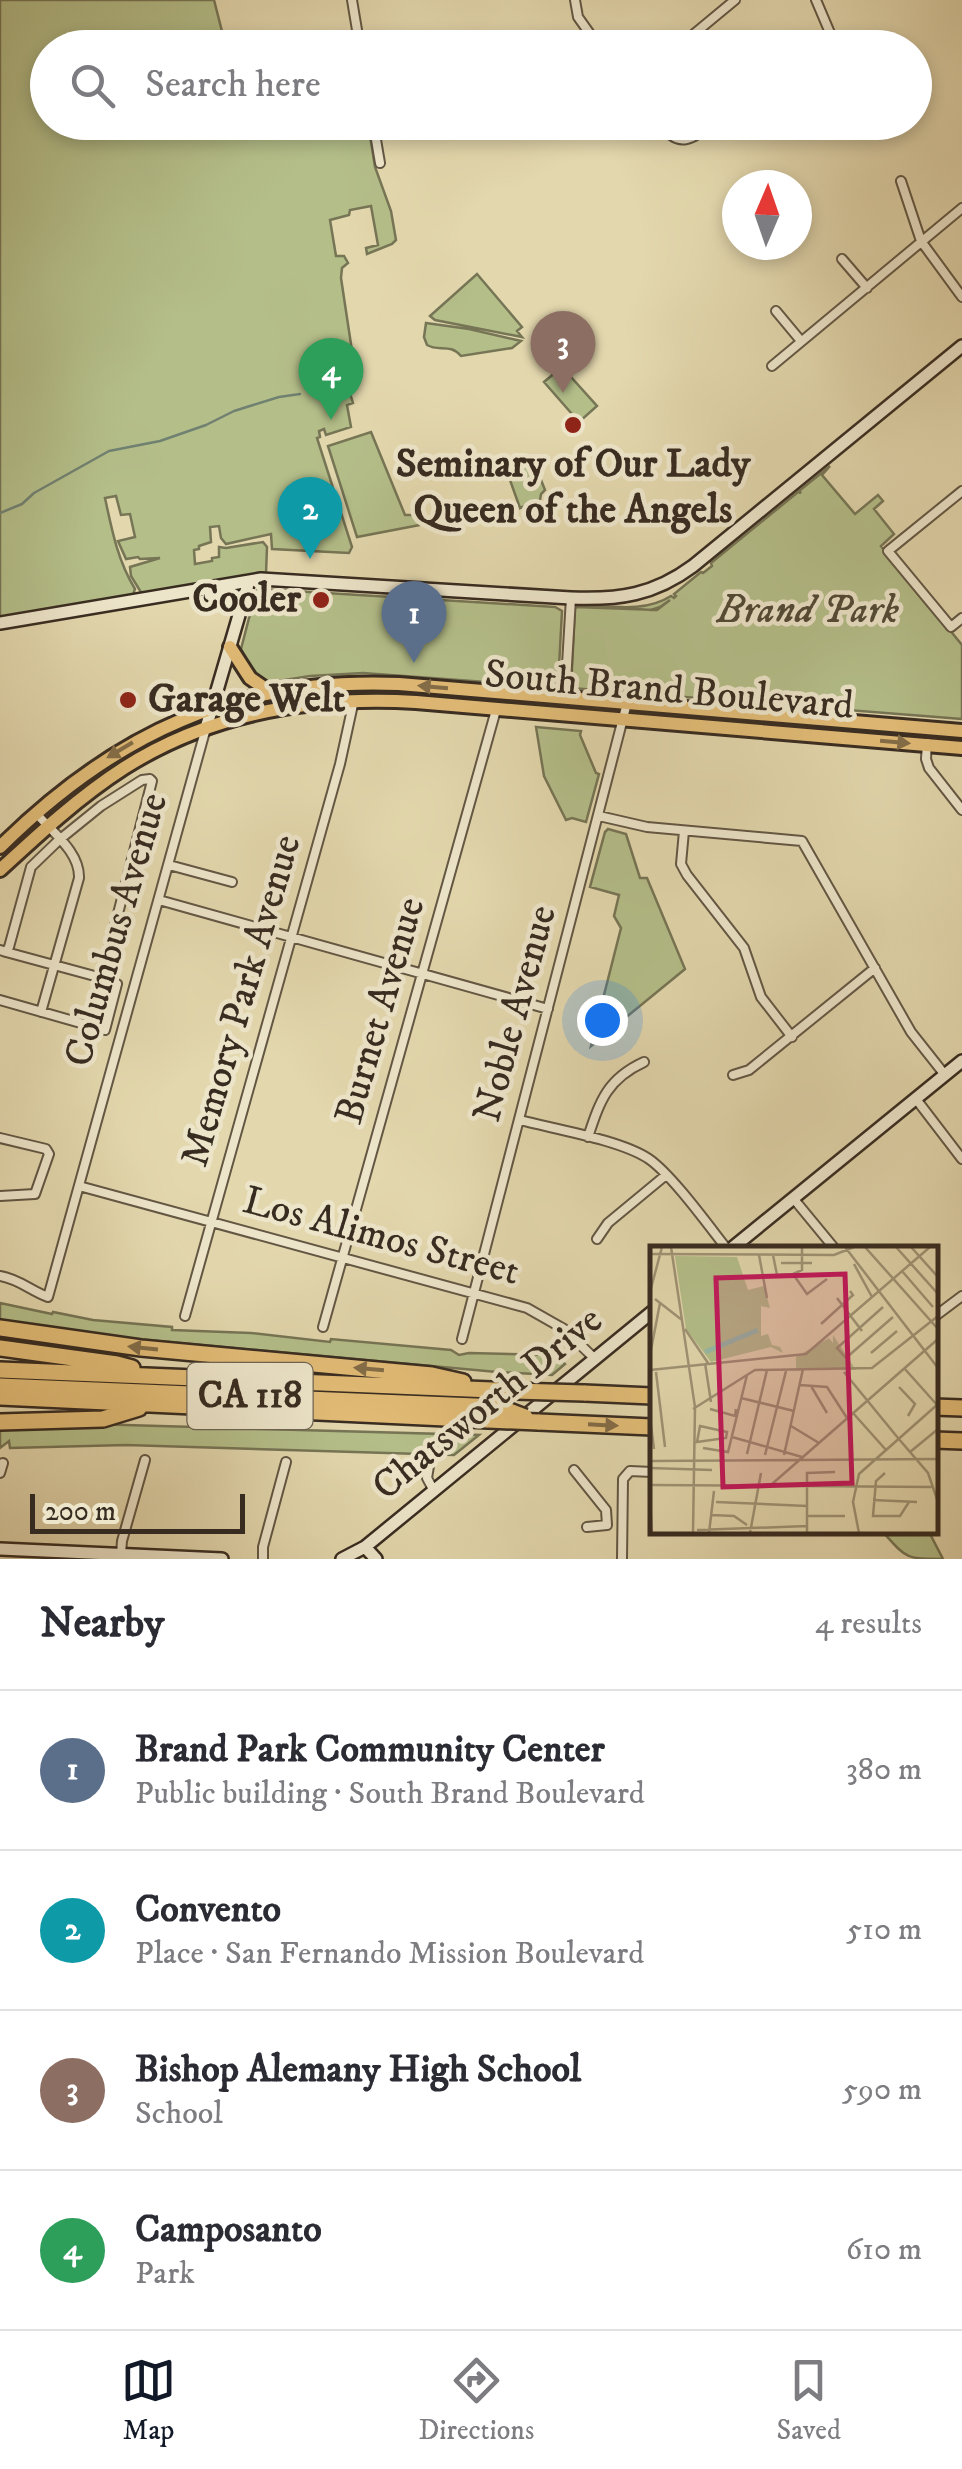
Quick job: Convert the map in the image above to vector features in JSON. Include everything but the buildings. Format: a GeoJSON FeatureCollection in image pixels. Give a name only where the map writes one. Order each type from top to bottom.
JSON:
{"type":"FeatureCollection","features":[{"type":"Feature","properties":{"kind":"highway"},"geometry":{"type":"LineString","coordinates":[[0,1328],[140,1348],[432,1374],[495,1406]]}},
{"type":"Feature","properties":{"kind":"highway"},"geometry":{"type":"LineString","coordinates":[[0,1348],[118,1364],[160,1376]]}},
{"type":"Feature","properties":{"kind":"highway","name":"CA 118"},"geometry":{"type":"LineString","coordinates":[[0,1370],[449,1388],[547,1423],[650,1428]]}},
{"type":"Feature","properties":{"kind":"highway","name":"CA 118"},"geometry":{"type":"LineString","coordinates":[[0,1383],[495,1406]]}},
{"type":"Feature","properties":{"kind":"highway","name":"CA 118"},"geometry":{"type":"LineString","coordinates":[[0,1383],[428,1400],[449,1388]]}},
{"type":"Feature","properties":{"kind":"highway","name":"CA 118"},"geometry":{"type":"LineString","coordinates":[[0,1396],[152,1405],[495,1406],[515,1391],[650,1396]]}},
{"type":"Feature","properties":{"kind":"highway"},"geometry":{"type":"LineString","coordinates":[[0,1422],[104,1419],[152,1405]]}},
{"type":"Feature","properties":{"kind":"highway"},"geometry":{"type":"LineString","coordinates":[[937,1407],[962,1408]]}},
{"type":"Feature","properties":{"kind":"highway"},"geometry":{"type":"LineString","coordinates":[[937,1440],[962,1441]]}},
{"type":"Feature","properties":{"kind":"main road"},"geometry":{"type":"LineString","coordinates":[[0,623],[271,579],[571,598],[621,598],[654,589],[681,575],[962,346]]}},
{"type":"Feature","properties":{"kind":"main road","name":"Columbus Avenue"},"geometry":{"type":"LineString","coordinates":[[206,728],[249,581]]}},
{"type":"Feature","properties":{"kind":"main road"},"geometry":{"type":"LineString","coordinates":[[172,594],[229,594],[238,600],[241,609]]}},
{"type":"Feature","properties":{"kind":"main road"},"geometry":{"type":"LineString","coordinates":[[230,647],[246,673],[270,692]]}},
{"type":"Feature","properties":{"kind":"main road","name":"South Brand Boulevard"},"geometry":{"type":"LineString","coordinates":[[0,848],[36,813],[114,754],[178,720],[270,692],[316,685],[380,684],[962,731]]}},
{"type":"Feature","properties":{"kind":"main road","name":"South Brand Boulevard"},"geometry":{"type":"LineString","coordinates":[[0,870],[124,768],[206,728],[287,706],[354,700],[405,702],[962,748]]}},
{"type":"Feature","properties":{"kind":"main road"},"geometry":{"type":"LineString","coordinates":[[733,1246],[962,1061]]}},
{"type":"Feature","properties":{"kind":"main road","name":"Chatsworth Drive"},"geometry":{"type":"LineString","coordinates":[[342,1559],[365,1547],[650,1314]]}},
{"type":"Feature","properties":{"kind":"main road"},"geometry":{"type":"LineString","coordinates":[[365,1547],[376,1559]]}},
{"type":"Feature","properties":{"kind":"main road"},"geometry":{"type":"LineString","coordinates":[[0,1549],[222,1559]]}},
{"type":"Feature","properties":{"kind":"street"},"geometry":{"type":"LineString","coordinates":[[352,0],[357,30]]}},
{"type":"Feature","properties":{"kind":"street"},"geometry":{"type":"LineString","coordinates":[[575,0],[576,13],[586,30]]}},
{"type":"Feature","properties":{"kind":"street"},"geometry":{"type":"LineString","coordinates":[[699,30],[735,0]]}},
{"type":"Feature","properties":{"kind":"street"},"geometry":{"type":"LineString","coordinates":[[816,0],[828,30]]}},
{"type":"Feature","properties":{"kind":"street"},"geometry":{"type":"LineString","coordinates":[[376,140],[380,163]]}},
{"type":"Feature","properties":{"kind":"street"},"geometry":{"type":"LineString","coordinates":[[901,181],[922,240],[962,296]]}},
{"type":"Feature","properties":{"kind":"street"},"geometry":{"type":"LineString","coordinates":[[772,366],[962,208]]}},
{"type":"Feature","properties":{"kind":"street"},"geometry":{"type":"LineString","coordinates":[[842,259],[867,288]]}},
{"type":"Feature","properties":{"kind":"street"},"geometry":{"type":"LineString","coordinates":[[776,311],[801,342]]}},
{"type":"Feature","properties":{"kind":"street"},"geometry":{"type":"LineString","coordinates":[[962,491],[888,550],[950,627],[962,618]]}},
{"type":"Feature","properties":{"kind":"street"},"geometry":{"type":"LineString","coordinates":[[565,698],[571,598]]}},
{"type":"Feature","properties":{"kind":"street","name":"Memory Park Avenue"},"geometry":{"type":"LineString","coordinates":[[185,1316],[340,764],[354,700]]}},
{"type":"Feature","properties":{"kind":"street","name":"Noble Avenue"},"geometry":{"type":"LineString","coordinates":[[462,1339],[627,703]]}},
{"type":"Feature","properties":{"kind":"street","name":"Burnet Avenue"},"geometry":{"type":"LineString","coordinates":[[323,1327],[496,710]]}},
{"type":"Feature","properties":{"kind":"street","name":"Columbus Avenue"},"geometry":{"type":"LineString","coordinates":[[0,1276],[48,1296],[206,728]]}},
{"type":"Feature","properties":{"kind":"street"},"geometry":{"type":"LineString","coordinates":[[929,729],[926,764],[962,810]]}},
{"type":"Feature","properties":{"kind":"street"},"geometry":{"type":"LineString","coordinates":[[0,1000],[105,1030],[116,984],[3,951],[31,868],[101,806],[150,779],[152,785],[102,978]]}},
{"type":"Feature","properties":{"kind":"street"},"geometry":{"type":"LineString","coordinates":[[36,813],[76,857],[80,868],[41,1012]]}},
{"type":"Feature","properties":{"kind":"street"},"geometry":{"type":"LineString","coordinates":[[599,816],[646,827],[802,840],[911,1032],[944,1075]]}},
{"type":"Feature","properties":{"kind":"street"},"geometry":{"type":"LineString","coordinates":[[684,831],[681,864],[744,948],[760,997],[792,1037]]}},
{"type":"Feature","properties":{"kind":"street"},"geometry":{"type":"LineString","coordinates":[[169,865],[232,882]]}},
{"type":"Feature","properties":{"kind":"street"},"geometry":{"type":"LineString","coordinates":[[159,900],[548,1009]]}},
{"type":"Feature","properties":{"kind":"street"},"geometry":{"type":"LineString","coordinates":[[733,1075],[749,1070],[875,968]]}},
{"type":"Feature","properties":{"kind":"street"},"geometry":{"type":"LineString","coordinates":[[588,1137],[606,1092],[628,1069],[644,1062]]}},
{"type":"Feature","properties":{"kind":"street"},"geometry":{"type":"LineString","coordinates":[[916,1100],[962,1159]]}},
{"type":"Feature","properties":{"kind":"street"},"geometry":{"type":"LineString","coordinates":[[520,1120],[630,1149],[650,1160],[726,1246]]}},
{"type":"Feature","properties":{"kind":"street"},"geometry":{"type":"LineString","coordinates":[[0,1138],[48,1151],[35,1194],[0,1196]]}},
{"type":"Feature","properties":{"kind":"street"},"geometry":{"type":"LineString","coordinates":[[597,1239],[608,1223],[666,1175]]}},
{"type":"Feature","properties":{"kind":"street","name":"Los Alimos Street"},"geometry":{"type":"LineString","coordinates":[[79,1186],[527,1308],[564,1328],[594,1358]]}},
{"type":"Feature","properties":{"kind":"street"},"geometry":{"type":"LineString","coordinates":[[793,1198],[833,1246]]}},
{"type":"Feature","properties":{"kind":"street"},"geometry":{"type":"LineString","coordinates":[[937,1315],[962,1296]]}},
{"type":"Feature","properties":{"kind":"street"},"geometry":{"type":"LineString","coordinates":[[121,1554],[145,1460]]}},
{"type":"Feature","properties":{"kind":"street"},"geometry":{"type":"LineString","coordinates":[[430,1460],[427,1478],[434,1491]]}},
{"type":"Feature","properties":{"kind":"street"},"geometry":{"type":"LineString","coordinates":[[264,1559],[262,1547],[286,1462]]}},
{"type":"Feature","properties":{"kind":"street"},"geometry":{"type":"LineString","coordinates":[[574,1470],[606,1510],[608,1525]]}},
{"type":"Feature","properties":{"kind":"street"},"geometry":{"type":"LineString","coordinates":[[622,1559],[623,1479],[630,1471],[650,1472]]}},
{"type":"Feature","properties":{"kind":"street"},"geometry":{"type":"LineString","coordinates":[[588,1526],[621,1525]]}},
{"type":"Feature","properties":{"kind":"green space"},"geometry":{"type":"Polygon","coordinates":[[[0,0],[214,0],[222,30],[30,30],[30,140],[371,140],[396,240],[367,254],[366,248],[378,245],[371,206],[350,210],[349,215],[330,220],[336,256],[344,256],[348,263],[342,268],[341,278],[357,384],[348,387],[353,403],[347,405],[351,427],[326,435],[324,429],[317,438],[352,547],[349,553],[272,549],[271,534],[226,544],[219,526],[210,527],[211,542],[194,550],[195,564],[219,557],[219,547],[263,542],[267,547],[266,574],[142,594],[130,567],[160,558],[126,559],[118,541],[135,537],[130,514],[121,515],[116,496],[105,498],[120,557],[135,589],[133,595],[0,618],[0,0]]]}},
{"type":"Feature","properties":{"kind":"green space"},"geometry":{"type":"Polygon","coordinates":[[[477,274],[522,327],[517,331],[522,337],[430,316],[477,274]]]}},
{"type":"Feature","properties":{"kind":"green space"},"geometry":{"type":"Polygon","coordinates":[[[426,323],[521,341],[512,348],[461,356],[453,350],[427,345],[426,323]]]}},
{"type":"Feature","properties":{"kind":"green space"},"geometry":{"type":"Polygon","coordinates":[[[562,367],[597,406],[579,422],[544,382],[562,367]]]}},
{"type":"Feature","properties":{"kind":"green space"},"geometry":{"type":"Polygon","coordinates":[[[371,432],[405,515],[423,515],[425,524],[357,537],[328,446],[371,432]]]}},
{"type":"Feature","properties":{"kind":"green space"},"geometry":{"type":"Polygon","coordinates":[[[535,465],[545,490],[540,500],[520,508],[506,469],[535,465]]]}},
{"type":"Feature","properties":{"kind":"green space","name":"Brand Park"},"geometry":{"type":"Polygon","coordinates":[[[830,466],[822,475],[855,514],[878,495],[883,501],[874,509],[894,534],[881,546],[962,645],[962,719],[571,688],[575,607],[645,610],[581,605],[639,607],[674,598],[674,594],[830,466]]]}},
{"type":"Feature","properties":{"kind":"green space"},"geometry":{"type":"Polygon","coordinates":[[[256,591],[555,607],[562,611],[558,685],[363,673],[266,683],[252,671],[241,649],[256,591]]]}},
{"type":"Feature","properties":{"kind":"green space"},"geometry":{"type":"Polygon","coordinates":[[[391,689],[604,706],[611,709],[611,715],[394,697],[229,715],[228,712],[294,693],[391,689]]]}},
{"type":"Feature","properties":{"kind":"green space"},"geometry":{"type":"Polygon","coordinates":[[[536,727],[581,731],[599,774],[586,822],[566,820],[544,776],[536,727]]]}},
{"type":"Feature","properties":{"kind":"green space"},"geometry":{"type":"Polygon","coordinates":[[[608,829],[626,834],[640,878],[647,878],[685,969],[591,1046],[621,928],[614,916],[619,895],[590,887],[608,829]]]}},
{"type":"Feature","properties":{"kind":"green space"},"geometry":{"type":"Polygon","coordinates":[[[0,1303],[172,1330],[330,1342],[331,1339],[451,1350],[459,1355],[558,1355],[565,1364],[552,1375],[497,1372],[126,1338],[0,1320],[0,1303]]]}},
{"type":"Feature","properties":{"kind":"green space"},"geometry":{"type":"Polygon","coordinates":[[[90,1424],[479,1435],[454,1455],[126,1445],[10,1448],[9,1441],[0,1448],[0,1426],[90,1424]]]}},
{"type":"Feature","properties":{"kind":"green space"},"geometry":{"type":"Polygon","coordinates":[[[885,1534],[930,1534],[943,1559],[908,1556],[885,1534]]]}},
{"type":"Feature","properties":{"kind":"waterway"},"geometry":{"type":"LineString","coordinates":[[0,513],[22,504],[34,493],[109,451],[160,441],[234,411],[300,394]]}},
{"type":"Feature","properties":{"kind":"place","name":"Bishop Alemany High School"},"geometry":{"type":"Point","coordinates":[563,393]}},
{"type":"Feature","properties":{"kind":"place","name":"Camposanto"},"geometry":{"type":"Point","coordinates":[331,420]}},
{"type":"Feature","properties":{"kind":"place","name":"Seminary of Our Lady Queen of the Angels"},"geometry":{"type":"Point","coordinates":[573,425]}},
{"type":"Feature","properties":{"kind":"place","name":"Convento"},"geometry":{"type":"Point","coordinates":[310,559]}},
{"type":"Feature","properties":{"kind":"place","name":"Cooler"},"geometry":{"type":"Point","coordinates":[321,600]}},
{"type":"Feature","properties":{"kind":"place","name":"Brand Park Community Center"},"geometry":{"type":"Point","coordinates":[414,663]}},
{"type":"Feature","properties":{"kind":"place","name":"Garage Welt"},"geometry":{"type":"Point","coordinates":[128,700]}}]}
